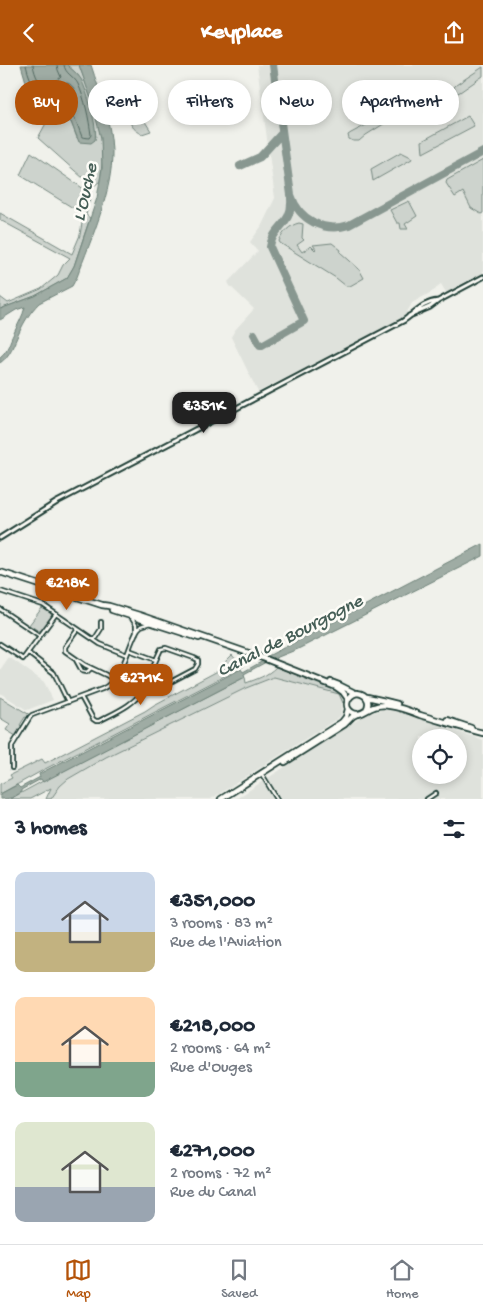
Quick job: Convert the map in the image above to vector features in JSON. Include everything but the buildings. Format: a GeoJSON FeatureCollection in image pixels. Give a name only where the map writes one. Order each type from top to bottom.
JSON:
{"type":"FeatureCollection","features":[{"type":"Feature","properties":{"kind":"main road"},"geometry":{"type":"LineString","coordinates":[[0,572],[130,616],[141,618],[151,623],[265,658],[341,689],[348,699]]}},
{"type":"Feature","properties":{"kind":"main road"},"geometry":{"type":"LineString","coordinates":[[102,605],[208,638],[215,642]]}},
{"type":"Feature","properties":{"kind":"main road"},"geometry":{"type":"LineString","coordinates":[[320,680],[339,685],[367,697],[390,702],[483,733]]}},
{"type":"Feature","properties":{"kind":"main road"},"geometry":{"type":"LineString","coordinates":[[221,799],[342,722],[346,717],[348,699],[355,693]]}},
{"type":"Feature","properties":{"kind":"main road"},"geometry":{"type":"LineString","coordinates":[[366,710],[368,704],[367,697]]}},
{"type":"Feature","properties":{"kind":"main road"},"geometry":{"type":"LineString","coordinates":[[226,799],[354,716],[380,705],[395,707],[464,729],[483,733]]}},
{"type":"Feature","properties":{"kind":"main road"},"geometry":{"type":"LineString","coordinates":[[348,708],[358,714]]}},
{"type":"Feature","properties":{"kind":"street"},"geometry":{"type":"LineString","coordinates":[[0,538],[57,502],[403,321],[409,316],[422,311],[483,277]]}},
{"type":"Feature","properties":{"kind":"street"},"geometry":{"type":"LineString","coordinates":[[0,591],[46,607],[94,640],[127,655]]}},
{"type":"Feature","properties":{"kind":"street"},"geometry":{"type":"LineString","coordinates":[[0,609],[40,636]]}},
{"type":"Feature","properties":{"kind":"street"},"geometry":{"type":"LineString","coordinates":[[0,644],[24,659],[56,614]]}},
{"type":"Feature","properties":{"kind":"street"},"geometry":{"type":"LineString","coordinates":[[130,616],[136,625],[136,634]]}},
{"type":"Feature","properties":{"kind":"street"},"geometry":{"type":"LineString","coordinates":[[136,625],[141,618]]}},
{"type":"Feature","properties":{"kind":"street"},"geometry":{"type":"LineString","coordinates":[[141,618],[141,626]]}},
{"type":"Feature","properties":{"kind":"street"},"geometry":{"type":"LineString","coordinates":[[94,640],[101,629],[101,622]]}},
{"type":"Feature","properties":{"kind":"street"},"geometry":{"type":"LineString","coordinates":[[12,768],[12,746],[30,717],[105,688],[120,671],[141,626],[151,623]]}},
{"type":"Feature","properties":{"kind":"street"},"geometry":{"type":"LineString","coordinates":[[78,629],[65,649],[75,659],[114,680]]}},
{"type":"Feature","properties":{"kind":"street"},"geometry":{"type":"LineString","coordinates":[[81,697],[93,719],[98,721],[132,703],[145,688],[162,648],[166,647],[198,660],[198,664],[194,669],[161,687],[145,688]]}},
{"type":"Feature","properties":{"kind":"street"},"geometry":{"type":"LineString","coordinates":[[129,650],[156,660]]}},
{"type":"Feature","properties":{"kind":"street"},"geometry":{"type":"LineString","coordinates":[[28,653],[54,673],[68,702]]}},
{"type":"Feature","properties":{"kind":"street"},"geometry":{"type":"LineString","coordinates":[[75,659],[82,671],[87,672],[91,669]]}},
{"type":"Feature","properties":{"kind":"street"},"geometry":{"type":"LineString","coordinates":[[263,776],[277,799]]}},
{"type":"Feature","properties":{"kind":"street"},"geometry":{"type":"LineString","coordinates":[[427,799],[436,793]]}},
{"type":"Feature","properties":{"kind":"shaded area"},"geometry":{"type":"Polygon","coordinates":[[[67,65],[79,65],[88,90],[88,99],[78,75],[67,65]]]}},
{"type":"Feature","properties":{"kind":"shaded area"},"geometry":{"type":"Polygon","coordinates":[[[257,65],[483,65],[483,274],[447,294],[441,284],[435,290],[412,303],[406,314],[401,318],[258,392],[231,337],[254,309],[228,282],[258,251],[250,242],[261,227],[275,198],[265,125],[332,125],[332,80],[261,80],[261,95],[257,65]]]}},
{"type":"Feature","properties":{"kind":"shaded area"},"geometry":{"type":"Polygon","coordinates":[[[483,67],[483,76],[459,92],[459,83],[483,67]]]}},
{"type":"Feature","properties":{"kind":"shaded area"},"geometry":{"type":"Polygon","coordinates":[[[468,116],[474,126],[423,153],[422,141],[451,125],[459,125],[459,121],[468,116]]]}},
{"type":"Feature","properties":{"kind":"shaded area"},"geometry":{"type":"Polygon","coordinates":[[[45,125],[72,125],[77,138],[96,137],[94,125],[98,125],[102,149],[101,170],[100,181],[93,187],[38,138],[45,125]]]}},
{"type":"Feature","properties":{"kind":"shaded area"},"geometry":{"type":"Polygon","coordinates":[[[131,125],[147,125],[151,131],[142,134],[131,125]]]}},
{"type":"Feature","properties":{"kind":"shaded area"},"geometry":{"type":"Polygon","coordinates":[[[366,125],[382,125],[359,141],[349,139],[348,135],[366,125]]]}},
{"type":"Feature","properties":{"kind":"shaded area"},"geometry":{"type":"Polygon","coordinates":[[[31,152],[91,194],[86,215],[90,218],[74,266],[67,278],[35,296],[0,309],[0,297],[8,303],[41,289],[58,275],[63,265],[70,258],[0,220],[0,213],[72,254],[86,216],[20,175],[31,152]]]}},
{"type":"Feature","properties":{"kind":"shaded area"},"geometry":{"type":"Polygon","coordinates":[[[401,152],[412,159],[373,181],[371,169],[401,152]]]}},
{"type":"Feature","properties":{"kind":"shaded area"},"geometry":{"type":"Polygon","coordinates":[[[483,160],[483,213],[481,214],[471,208],[463,192],[455,197],[446,183],[447,180],[483,160]]]}},
{"type":"Feature","properties":{"kind":"shaded area"},"geometry":{"type":"Polygon","coordinates":[[[409,201],[417,216],[405,224],[408,229],[401,229],[400,223],[397,223],[390,210],[409,201]]]}},
{"type":"Feature","properties":{"kind":"shaded area"},"geometry":{"type":"Polygon","coordinates":[[[303,224],[302,238],[304,240],[297,245],[302,252],[311,246],[315,250],[313,245],[332,243],[359,269],[364,278],[350,286],[346,286],[280,243],[279,241],[285,232],[293,225],[303,224]]]}},
{"type":"Feature","properties":{"kind":"shaded area"},"geometry":{"type":"Polygon","coordinates":[[[42,608],[50,612],[52,616],[42,630],[39,631],[29,625],[42,608]]]}},
{"type":"Feature","properties":{"kind":"shaded area"},"geometry":{"type":"Polygon","coordinates":[[[232,655],[238,662],[242,661],[244,666],[0,794],[0,784],[12,778],[10,775],[42,759],[45,763],[145,711],[227,666],[224,663],[232,655]]]}},
{"type":"Feature","properties":{"kind":"shaded area"},"geometry":{"type":"Polygon","coordinates":[[[9,657],[44,682],[53,700],[27,710],[0,693],[0,670],[9,657]]]}},
{"type":"Feature","properties":{"kind":"shaded area"},"geometry":{"type":"Polygon","coordinates":[[[276,667],[336,689],[345,700],[343,703],[339,694],[274,677],[246,688],[106,757],[68,779],[60,786],[51,799],[46,799],[51,788],[30,799],[10,799],[245,677],[246,683],[258,679],[276,667]]]}},
{"type":"Feature","properties":{"kind":"shaded area"},"geometry":{"type":"Polygon","coordinates":[[[124,669],[146,678],[141,688],[118,679],[124,669]]]}},
{"type":"Feature","properties":{"kind":"shaded area"},"geometry":{"type":"Polygon","coordinates":[[[274,677],[339,694],[343,703],[341,715],[211,799],[51,799],[60,786],[68,779],[106,757],[246,688],[274,677]]]}},
{"type":"Feature","properties":{"kind":"shaded area"},"geometry":{"type":"Polygon","coordinates":[[[0,697],[30,715],[28,718],[25,717],[20,725],[22,727],[16,736],[6,730],[10,724],[0,718],[0,697]]]}},
{"type":"Feature","properties":{"kind":"shaded area"},"geometry":{"type":"Polygon","coordinates":[[[381,710],[400,712],[450,729],[412,729],[412,784],[467,784],[467,735],[483,740],[483,799],[281,799],[268,778],[365,715],[381,710]]]}},
{"type":"Feature","properties":{"kind":"shaded area"},"geometry":{"type":"Polygon","coordinates":[[[263,781],[274,799],[235,799],[239,797],[263,781]]]}},
{"type":"Feature","properties":{"kind":"water"},"geometry":{"type":"Polygon","coordinates":[[[21,65],[67,65],[81,79],[88,98],[88,125],[94,125],[96,134],[95,140],[91,143],[79,142],[72,125],[78,125],[78,80],[25,80],[21,65]]]}},
{"type":"Feature","properties":{"kind":"water"},"geometry":{"type":"Polygon","coordinates":[[[79,65],[91,65],[96,80],[88,80],[88,90],[79,65]]]}},
{"type":"Feature","properties":{"kind":"water"},"geometry":{"type":"Polygon","coordinates":[[[98,125],[109,125],[112,151],[109,182],[100,215],[77,277],[72,286],[36,306],[25,321],[9,353],[0,363],[0,357],[7,349],[25,307],[0,320],[0,309],[35,296],[67,278],[74,266],[97,198],[102,168],[101,138],[98,125]]]}},
{"type":"Feature","properties":{"kind":"water","name":"Canal de Bourgogne"},"geometry":{"type":"Polygon","coordinates":[[[483,544],[483,556],[298,649],[273,659],[268,657],[268,656],[483,544]]]}},
{"type":"Feature","properties":{"kind":"water","name":"Canal de Bourgogne"},"geometry":{"type":"Polygon","coordinates":[[[263,661],[266,662],[244,674],[245,677],[43,782],[41,779],[21,790],[14,797],[0,799],[0,794],[17,785],[20,788],[40,777],[39,774],[241,669],[243,672],[263,661]]]}},
{"type":"Feature","properties":{"kind":"taxiway"},"geometry":{"type":"LineString","coordinates":[[273,65],[291,195],[295,204],[306,218],[322,226],[340,227],[349,225],[483,152]]}},
{"type":"Feature","properties":{"kind":"taxiway"},"geometry":{"type":"LineString","coordinates":[[240,166],[260,157],[282,133]]}},
{"type":"Feature","properties":{"kind":"taxiway"},"geometry":{"type":"LineString","coordinates":[[254,334],[260,345],[262,345],[304,321],[270,247],[274,235],[289,215],[291,199]]}},
{"type":"Feature","properties":{"kind":"water label","name":"L'Ouche"},"geometry":{"type":"Point","coordinates":[83,192]}}]}
